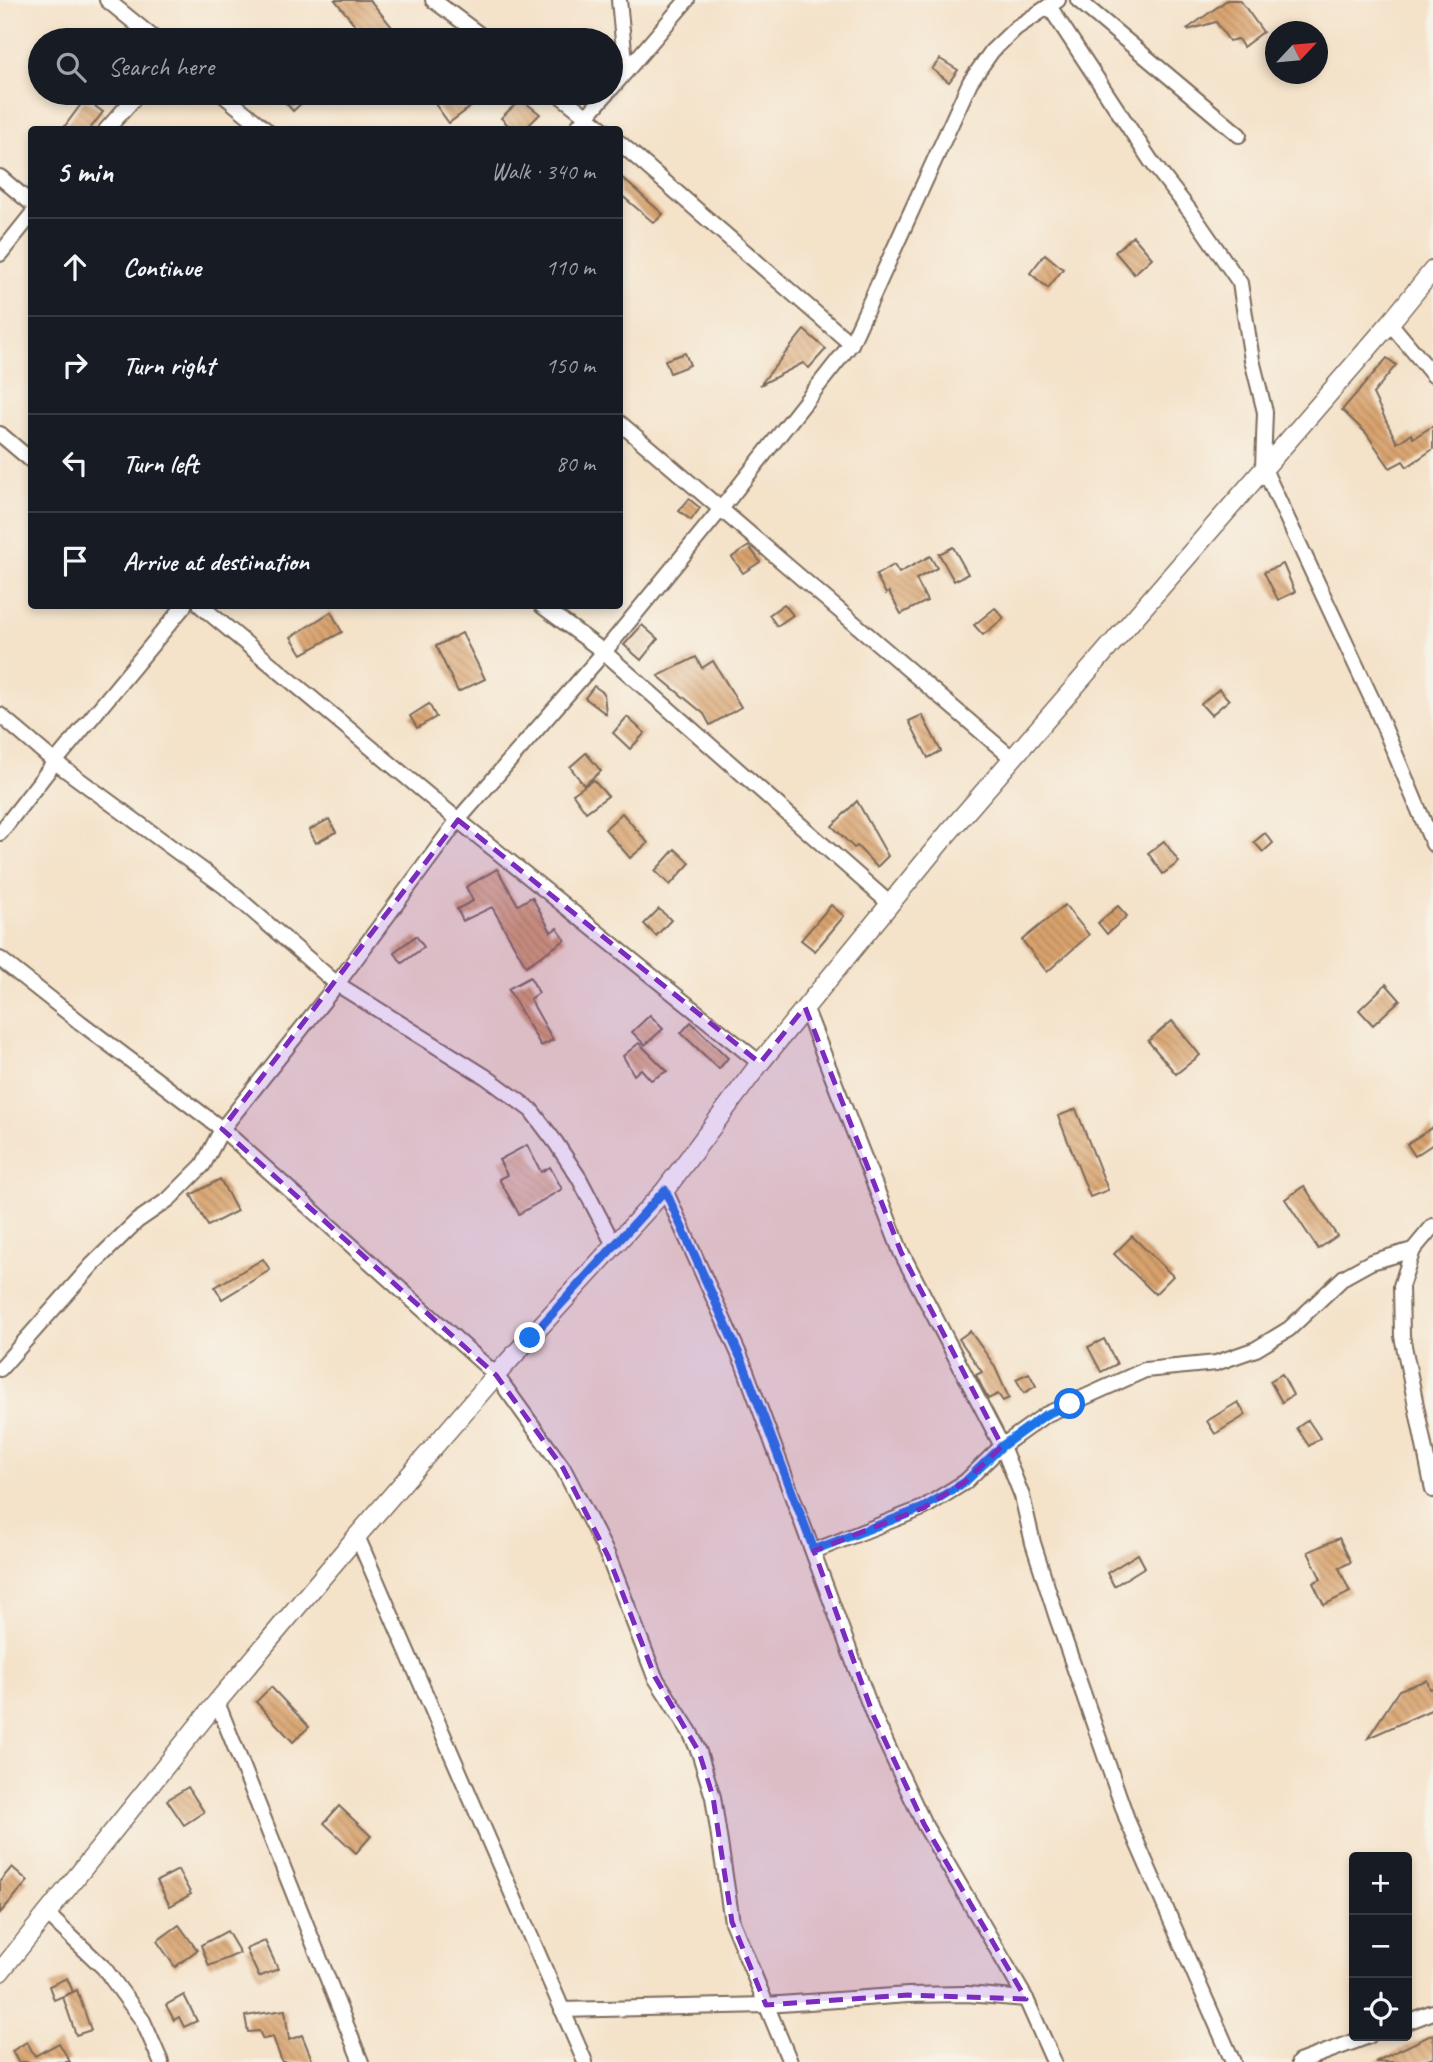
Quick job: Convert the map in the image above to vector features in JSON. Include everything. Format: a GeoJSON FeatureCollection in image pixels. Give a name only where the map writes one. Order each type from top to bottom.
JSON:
{"type":"FeatureCollection","features":[{"type":"Feature","properties":{"kind":"street"},"geometry":{"type":"LineString","coordinates":[[107,0],[141,28]]}},
{"type":"Feature","properties":{"kind":"street"},"geometry":{"type":"LineString","coordinates":[[433,0],[471,28]]}},
{"type":"Feature","properties":{"kind":"street"},"geometry":{"type":"LineString","coordinates":[[619,0],[622,28]]}},
{"type":"Feature","properties":{"kind":"street"},"geometry":{"type":"LineString","coordinates":[[623,75],[687,0]]}},
{"type":"Feature","properties":{"kind":"street"},"geometry":{"type":"LineString","coordinates":[[1078,0],[1239,135]]}},
{"type":"Feature","properties":{"kind":"street"},"geometry":{"type":"LineString","coordinates":[[0,1369],[93,1264],[137,1221],[169,1199],[203,1166],[222,1129],[337,984],[458,820],[604,652],[722,509],[851,344],[970,82],[992,51],[1016,28],[1054,3],[1151,161],[1193,215],[1240,283],[1252,360],[1265,412],[1264,467],[1377,708],[1433,844]]}},
{"type":"Feature","properties":{"kind":"street"},"geometry":{"type":"LineString","coordinates":[[623,41],[626,71]]}},
{"type":"Feature","properties":{"kind":"street"},"geometry":{"type":"LineString","coordinates":[[110,126],[128,105]]}},
{"type":"Feature","properties":{"kind":"street"},"geometry":{"type":"LineString","coordinates":[[236,105],[261,126]]}},
{"type":"Feature","properties":{"kind":"street"},"geometry":{"type":"LineString","coordinates":[[574,105],[600,126]]}},
{"type":"Feature","properties":{"kind":"street"},"geometry":{"type":"LineString","coordinates":[[578,126],[597,105]]}},
{"type":"Feature","properties":{"kind":"street"},"geometry":{"type":"LineString","coordinates":[[623,146],[851,344]]}},
{"type":"Feature","properties":{"kind":"street"},"geometry":{"type":"LineString","coordinates":[[0,177],[28,201]]}},
{"type":"Feature","properties":{"kind":"street"},"geometry":{"type":"LineString","coordinates":[[0,254],[28,219]]}},
{"type":"Feature","properties":{"kind":"street"},"geometry":{"type":"LineString","coordinates":[[0,1972],[217,1702],[356,1536],[496,1375],[665,1190],[760,1063],[890,902],[1433,270]]}},
{"type":"Feature","properties":{"kind":"street"},"geometry":{"type":"LineString","coordinates":[[1390,323],[1433,376]]}},
{"type":"Feature","properties":{"kind":"street"},"geometry":{"type":"LineString","coordinates":[[623,426],[1012,758]]}},
{"type":"Feature","properties":{"kind":"street"},"geometry":{"type":"LineString","coordinates":[[0,434],[28,458]]}},
{"type":"Feature","properties":{"kind":"street"},"geometry":{"type":"LineString","coordinates":[[0,833],[182,609]]}},
{"type":"Feature","properties":{"kind":"street"},"geometry":{"type":"LineString","coordinates":[[205,609],[458,820],[760,1063]]}},
{"type":"Feature","properties":{"kind":"street"},"geometry":{"type":"LineString","coordinates":[[545,609],[604,652],[890,902]]}},
{"type":"Feature","properties":{"kind":"street"},"geometry":{"type":"LineString","coordinates":[[0,715],[55,762],[225,886],[337,984],[486,1077],[531,1110],[579,1178],[614,1245]]}},
{"type":"Feature","properties":{"kind":"street"},"geometry":{"type":"LineString","coordinates":[[0,959],[80,1023],[222,1129],[496,1375],[563,1468],[608,1556],[655,1677],[690,1732],[699,1752],[713,1797],[732,1922],[790,2062]]}},
{"type":"Feature","properties":{"kind":"street"},"geometry":{"type":"LineString","coordinates":[[805,1007],[901,1252],[1002,1446],[1022,1496],[1033,1542],[1057,1618],[1128,1822],[1233,2062]]}},
{"type":"Feature","properties":{"kind":"street"},"geometry":{"type":"LineString","coordinates":[[665,1190],[743,1363],[874,1717],[924,1824],[1026,1999],[1054,2062]]}},
{"type":"Feature","properties":{"kind":"street"},"geometry":{"type":"LineString","coordinates":[[1433,1226],[1413,1250],[1401,1286],[1402,1336],[1433,1490]]}},
{"type":"Feature","properties":{"kind":"street"},"geometry":{"type":"LineString","coordinates":[[814,1550],[923,1508],[965,1482],[1002,1446],[1045,1415],[1145,1370],[1216,1363],[1256,1349],[1289,1329],[1345,1277],[1371,1262],[1413,1250]]}},
{"type":"Feature","properties":{"kind":"street"},"geometry":{"type":"LineString","coordinates":[[356,1536],[585,2062]]}},
{"type":"Feature","properties":{"kind":"street"},"geometry":{"type":"LineString","coordinates":[[217,1702],[361,2062]]}},
{"type":"Feature","properties":{"kind":"street"},"geometry":{"type":"LineString","coordinates":[[46,1913],[104,1968],[143,2021],[160,2062]]}},
{"type":"Feature","properties":{"kind":"street"},"geometry":{"type":"LineString","coordinates":[[562,2010],[766,2005],[908,1995],[967,1994],[1026,1999]]}},
{"type":"Feature","properties":{"kind":"street"},"geometry":{"type":"LineString","coordinates":[[1412,2020],[1433,2012]]}},
{"type":"Feature","properties":{"kind":"street"},"geometry":{"type":"LineString","coordinates":[[1299,2062],[1356,2041]]}},
{"type":"Feature","properties":{"kind":"highlighted area"},"geometry":{"type":"Polygon","coordinates":[[[458,820],[760,1063],[805,1007],[901,1252],[1002,1446],[965,1482],[923,1508],[814,1551],[874,1717],[924,1824],[1026,1999],[908,1995],[766,2005],[732,1922],[713,1797],[699,1752],[655,1677],[608,1556],[563,1468],[496,1375],[222,1129],[458,820]]]}},
{"type":"Feature","properties":{"kind":"building"},"geometry":{"type":"Polygon","coordinates":[[[335,0],[370,0],[392,27],[357,28],[335,0]]]}},
{"type":"Feature","properties":{"kind":"building"},"geometry":{"type":"Polygon","coordinates":[[[1227,0],[1240,0],[1263,32],[1243,47],[1238,39],[1229,41],[1216,22],[1187,29],[1227,0]]]}},
{"type":"Feature","properties":{"kind":"building"},"geometry":{"type":"Polygon","coordinates":[[[940,59],[958,70],[949,82],[932,69],[940,59]]]}},
{"type":"Feature","properties":{"kind":"building"},"geometry":{"type":"Polygon","coordinates":[[[81,105],[93,105],[103,112],[92,126],[65,126],[81,105]]]}},
{"type":"Feature","properties":{"kind":"building"},"geometry":{"type":"Polygon","coordinates":[[[288,105],[300,105],[293,111],[288,105]]]}},
{"type":"Feature","properties":{"kind":"building"},"geometry":{"type":"Polygon","coordinates":[[[436,105],[471,105],[472,106],[449,123],[436,105]]]}},
{"type":"Feature","properties":{"kind":"building"},"geometry":{"type":"Polygon","coordinates":[[[515,105],[529,105],[540,114],[528,126],[509,126],[501,118],[515,105]]]}},
{"type":"Feature","properties":{"kind":"building"},"geometry":{"type":"Polygon","coordinates":[[[623,179],[663,214],[654,223],[623,197],[623,179]]]}},
{"type":"Feature","properties":{"kind":"building"},"geometry":{"type":"Polygon","coordinates":[[[1133,236],[1152,258],[1134,274],[1115,252],[1133,236]]]}},
{"type":"Feature","properties":{"kind":"building"},"geometry":{"type":"Polygon","coordinates":[[[1045,254],[1063,269],[1048,288],[1030,273],[1045,254]]]}},
{"type":"Feature","properties":{"kind":"building"},"geometry":{"type":"Polygon","coordinates":[[[804,330],[826,349],[809,368],[803,363],[760,385],[804,330]]]}},
{"type":"Feature","properties":{"kind":"building"},"geometry":{"type":"Polygon","coordinates":[[[685,353],[690,365],[670,373],[665,360],[685,353]]]}},
{"type":"Feature","properties":{"kind":"building"},"geometry":{"type":"Polygon","coordinates":[[[1387,358],[1396,365],[1373,394],[1397,443],[1411,434],[1413,438],[1433,426],[1433,449],[1407,467],[1403,461],[1390,468],[1366,433],[1342,410],[1387,358]]]}},
{"type":"Feature","properties":{"kind":"building"},"geometry":{"type":"Polygon","coordinates":[[[689,499],[700,508],[691,520],[679,511],[689,499]]]}},
{"type":"Feature","properties":{"kind":"building"},"geometry":{"type":"Polygon","coordinates":[[[749,546],[760,562],[743,573],[732,557],[749,546]]]}},
{"type":"Feature","properties":{"kind":"building"},"geometry":{"type":"Polygon","coordinates":[[[953,547],[968,574],[954,581],[939,554],[953,547]]]}},
{"type":"Feature","properties":{"kind":"building"},"geometry":{"type":"Polygon","coordinates":[[[930,556],[937,568],[916,579],[927,601],[901,614],[876,575],[894,565],[899,573],[930,556]]]}},
{"type":"Feature","properties":{"kind":"building"},"geometry":{"type":"Polygon","coordinates":[[[1283,564],[1295,592],[1278,600],[1264,572],[1283,564]]]}},
{"type":"Feature","properties":{"kind":"building"},"geometry":{"type":"Polygon","coordinates":[[[784,604],[793,615],[777,626],[769,615],[784,604]]]}},
{"type":"Feature","properties":{"kind":"building"},"geometry":{"type":"Polygon","coordinates":[[[995,608],[1004,618],[983,635],[974,625],[995,608]]]}},
{"type":"Feature","properties":{"kind":"building"},"geometry":{"type":"Polygon","coordinates":[[[331,612],[342,632],[302,654],[291,637],[331,612]]]}},
{"type":"Feature","properties":{"kind":"building"},"geometry":{"type":"Polygon","coordinates":[[[642,625],[658,639],[641,660],[624,645],[642,625]]]}},
{"type":"Feature","properties":{"kind":"building"},"geometry":{"type":"Polygon","coordinates":[[[462,633],[485,679],[458,692],[436,646],[462,633]]]}},
{"type":"Feature","properties":{"kind":"building"},"geometry":{"type":"Polygon","coordinates":[[[696,657],[702,668],[713,661],[741,707],[710,725],[704,714],[658,676],[696,657]]]}},
{"type":"Feature","properties":{"kind":"building"},"geometry":{"type":"Polygon","coordinates":[[[594,686],[604,693],[606,714],[585,698],[594,686]]]}},
{"type":"Feature","properties":{"kind":"building"},"geometry":{"type":"Polygon","coordinates":[[[1219,689],[1229,700],[1211,715],[1201,704],[1219,689]]]}},
{"type":"Feature","properties":{"kind":"building"},"geometry":{"type":"Polygon","coordinates":[[[429,704],[436,717],[417,728],[410,716],[429,704]]]}},
{"type":"Feature","properties":{"kind":"building"},"geometry":{"type":"Polygon","coordinates":[[[922,715],[941,751],[928,758],[909,721],[922,715]]]}},
{"type":"Feature","properties":{"kind":"building"},"geometry":{"type":"Polygon","coordinates":[[[627,717],[645,733],[630,749],[613,733],[627,717]]]}},
{"type":"Feature","properties":{"kind":"building"},"geometry":{"type":"Polygon","coordinates":[[[586,753],[601,771],[584,785],[570,767],[586,753]]]}},
{"type":"Feature","properties":{"kind":"building"},"geometry":{"type":"Polygon","coordinates":[[[593,780],[608,796],[586,812],[573,794],[593,780]]]}},
{"type":"Feature","properties":{"kind":"building"},"geometry":{"type":"Polygon","coordinates":[[[857,801],[888,856],[877,867],[832,826],[857,801]]]}},
{"type":"Feature","properties":{"kind":"building"},"geometry":{"type":"Polygon","coordinates":[[[622,813],[648,843],[630,858],[605,829],[622,813]]]}},
{"type":"Feature","properties":{"kind":"building"},"geometry":{"type":"Polygon","coordinates":[[[329,819],[336,832],[316,843],[309,830],[329,819]]]}},
{"type":"Feature","properties":{"kind":"building"},"geometry":{"type":"Polygon","coordinates":[[[1265,833],[1273,843],[1263,852],[1254,842],[1265,833]]]}},
{"type":"Feature","properties":{"kind":"building"},"geometry":{"type":"Polygon","coordinates":[[[1164,841],[1179,862],[1163,874],[1148,853],[1164,841]]]}},
{"type":"Feature","properties":{"kind":"building"},"geometry":{"type":"Polygon","coordinates":[[[675,849],[690,863],[670,885],[655,871],[675,849]]]}},
{"type":"Feature","properties":{"kind":"building"},"geometry":{"type":"Polygon","coordinates":[[[497,869],[518,905],[532,897],[551,932],[557,928],[565,940],[526,966],[492,907],[463,921],[457,909],[473,901],[466,887],[497,869]]]}},
{"type":"Feature","properties":{"kind":"building"},"geometry":{"type":"Polygon","coordinates":[[[831,905],[844,916],[815,951],[801,940],[831,905]]]}},
{"type":"Feature","properties":{"kind":"building"},"geometry":{"type":"Polygon","coordinates":[[[1065,905],[1089,935],[1047,972],[1022,940],[1065,905]]]}},
{"type":"Feature","properties":{"kind":"building"},"geometry":{"type":"Polygon","coordinates":[[[1118,906],[1127,916],[1107,934],[1098,923],[1118,906]]]}},
{"type":"Feature","properties":{"kind":"building"},"geometry":{"type":"Polygon","coordinates":[[[659,909],[671,920],[656,936],[644,924],[659,909]]]}},
{"type":"Feature","properties":{"kind":"building"},"geometry":{"type":"Polygon","coordinates":[[[416,936],[424,947],[402,963],[394,952],[416,936]]]}},
{"type":"Feature","properties":{"kind":"building"},"geometry":{"type":"Polygon","coordinates":[[[530,977],[539,993],[530,999],[553,1040],[541,1046],[508,989],[530,977]]]}},
{"type":"Feature","properties":{"kind":"building"},"geometry":{"type":"Polygon","coordinates":[[[1386,984],[1400,1000],[1373,1025],[1359,1010],[1386,984]]]}},
{"type":"Feature","properties":{"kind":"building"},"geometry":{"type":"Polygon","coordinates":[[[650,1015],[663,1029],[645,1045],[632,1032],[650,1015]]]}},
{"type":"Feature","properties":{"kind":"building"},"geometry":{"type":"Polygon","coordinates":[[[1172,1021],[1200,1055],[1176,1074],[1148,1041],[1172,1021]]]}},
{"type":"Feature","properties":{"kind":"building"},"geometry":{"type":"Polygon","coordinates":[[[691,1022],[728,1058],[719,1069],[681,1033],[691,1022]]]}},
{"type":"Feature","properties":{"kind":"building"},"geometry":{"type":"Polygon","coordinates":[[[639,1043],[667,1071],[651,1080],[641,1069],[634,1075],[623,1056],[639,1043]]]}},
{"type":"Feature","properties":{"kind":"building"},"geometry":{"type":"Polygon","coordinates":[[[1076,1109],[1108,1190],[1090,1197],[1058,1116],[1076,1109]]]}},
{"type":"Feature","properties":{"kind":"building"},"geometry":{"type":"Polygon","coordinates":[[[1433,1127],[1433,1144],[1415,1156],[1407,1144],[1433,1127]]]}},
{"type":"Feature","properties":{"kind":"building"},"geometry":{"type":"Polygon","coordinates":[[[527,1145],[541,1172],[550,1167],[562,1189],[519,1214],[499,1179],[507,1175],[499,1160],[527,1145]]]}},
{"type":"Feature","properties":{"kind":"building"},"geometry":{"type":"Polygon","coordinates":[[[220,1179],[237,1211],[208,1226],[191,1195],[220,1179]]]}},
{"type":"Feature","properties":{"kind":"building"},"geometry":{"type":"Polygon","coordinates":[[[1304,1186],[1337,1236],[1318,1249],[1285,1199],[1304,1186]]]}},
{"type":"Feature","properties":{"kind":"building"},"geometry":{"type":"Polygon","coordinates":[[[1132,1236],[1173,1276],[1155,1294],[1114,1254],[1132,1236]]]}},
{"type":"Feature","properties":{"kind":"building"},"geometry":{"type":"Polygon","coordinates":[[[263,1259],[270,1270],[222,1299],[215,1287],[263,1259]]]}},
{"type":"Feature","properties":{"kind":"building"},"geometry":{"type":"Polygon","coordinates":[[[970,1331],[994,1365],[1009,1398],[1003,1401],[998,1394],[988,1399],[976,1375],[982,1372],[959,1339],[970,1331]]]}},
{"type":"Feature","properties":{"kind":"building"},"geometry":{"type":"Polygon","coordinates":[[[1104,1339],[1117,1364],[1101,1372],[1088,1347],[1104,1339]]]}},
{"type":"Feature","properties":{"kind":"building"},"geometry":{"type":"Polygon","coordinates":[[[1029,1373],[1036,1386],[1024,1393],[1016,1379],[1029,1373]]]}},
{"type":"Feature","properties":{"kind":"building"},"geometry":{"type":"Polygon","coordinates":[[[1282,1374],[1293,1395],[1282,1402],[1270,1381],[1282,1374]]]}},
{"type":"Feature","properties":{"kind":"building"},"geometry":{"type":"Polygon","coordinates":[[[1238,1402],[1246,1415],[1215,1434],[1207,1421],[1238,1402]]]}},
{"type":"Feature","properties":{"kind":"building"},"geometry":{"type":"Polygon","coordinates":[[[1308,1420],[1320,1438],[1309,1446],[1297,1428],[1308,1420]]]}},
{"type":"Feature","properties":{"kind":"building"},"geometry":{"type":"Polygon","coordinates":[[[1339,1538],[1351,1562],[1339,1568],[1350,1592],[1324,1605],[1313,1583],[1321,1579],[1308,1552],[1339,1538]]]}},
{"type":"Feature","properties":{"kind":"building"},"geometry":{"type":"Polygon","coordinates":[[[1138,1554],[1145,1567],[1114,1586],[1107,1573],[1138,1554]]]}},
{"type":"Feature","properties":{"kind":"building"},"geometry":{"type":"Polygon","coordinates":[[[1427,1680],[1430,1689],[1433,1688],[1433,1709],[1368,1738],[1399,1690],[1427,1680]]]}},
{"type":"Feature","properties":{"kind":"building"},"geometry":{"type":"Polygon","coordinates":[[[271,1687],[309,1727],[293,1742],[256,1702],[271,1687]]]}},
{"type":"Feature","properties":{"kind":"building"},"geometry":{"type":"Polygon","coordinates":[[[188,1787],[204,1812],[184,1825],[167,1800],[188,1787]]]}},
{"type":"Feature","properties":{"kind":"building"},"geometry":{"type":"Polygon","coordinates":[[[339,1806],[371,1836],[356,1853],[324,1823],[339,1806]]]}},
{"type":"Feature","properties":{"kind":"building"},"geometry":{"type":"Polygon","coordinates":[[[12,1867],[28,1881],[0,1913],[0,1881],[12,1867]]]}},
{"type":"Feature","properties":{"kind":"building"},"geometry":{"type":"Polygon","coordinates":[[[178,1870],[191,1894],[170,1906],[157,1881],[178,1870]]]}},
{"type":"Feature","properties":{"kind":"building"},"geometry":{"type":"Polygon","coordinates":[[[179,1925],[197,1950],[175,1967],[157,1941],[179,1925]]]}},
{"type":"Feature","properties":{"kind":"building"},"geometry":{"type":"Polygon","coordinates":[[[227,1931],[240,1953],[209,1966],[201,1945],[227,1931]]]}},
{"type":"Feature","properties":{"kind":"building"},"geometry":{"type":"Polygon","coordinates":[[[265,1941],[278,1969],[259,1977],[246,1949],[265,1941]]]}},
{"type":"Feature","properties":{"kind":"building"},"geometry":{"type":"Polygon","coordinates":[[[67,1978],[73,1992],[54,2000],[49,1986],[67,1978]]]}},
{"type":"Feature","properties":{"kind":"building"},"geometry":{"type":"Polygon","coordinates":[[[77,1990],[91,2030],[76,2035],[63,1997],[77,1990]]]}},
{"type":"Feature","properties":{"kind":"building"},"geometry":{"type":"Polygon","coordinates":[[[184,1995],[197,2021],[184,2027],[179,2017],[174,2020],[166,2005],[184,1995]]]}},
{"type":"Feature","properties":{"kind":"building"},"geometry":{"type":"Polygon","coordinates":[[[285,2010],[289,2040],[302,2035],[313,2062],[282,2062],[273,2037],[263,2039],[259,2031],[248,2032],[245,2016],[285,2010]]]}},
{"type":"Feature","properties":{"kind":"building"},"geometry":{"type":"Polygon","coordinates":[[[1433,2034],[1433,2058],[1423,2062],[1375,2062],[1433,2034]]]}},
{"type":"Feature","properties":{"kind":"building"},"geometry":{"type":"Polygon","coordinates":[[[27,2042],[35,2056],[59,2043],[70,2062],[18,2062],[12,2051],[27,2042]]]}},
{"type":"Feature","properties":{"kind":"route"},"geometry":{"type":"LineString","coordinates":[[530,1338],[665,1190],[743,1363],[814,1550],[923,1508],[965,1482],[1002,1446],[1045,1415],[1070,1404]]}}]}
